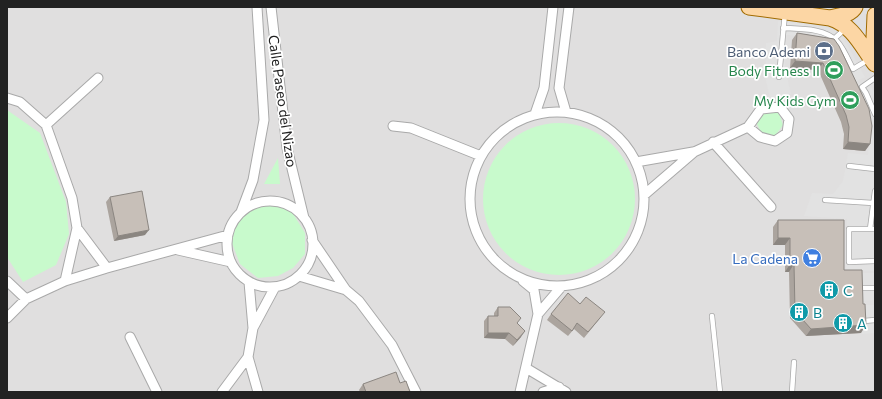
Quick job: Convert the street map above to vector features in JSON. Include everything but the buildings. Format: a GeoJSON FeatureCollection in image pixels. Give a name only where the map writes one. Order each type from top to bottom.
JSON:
{"type":"FeatureCollection","features":[{"type":"Feature","properties":{"kind":"main road"},"geometry":{"type":"LineString","coordinates":[[749,7],[837,20],[848,27],[873,58]]}},
{"type":"Feature","properties":{"kind":"main road"},"geometry":{"type":"LineString","coordinates":[[830,18],[847,14],[855,7]]}},
{"type":"Feature","properties":{"kind":"main road"},"geometry":{"type":"LineString","coordinates":[[873,58],[875,15]]}},
{"type":"Feature","properties":{"kind":"street","name":"Calle Paseo del Nizao"},"geometry":{"type":"LineString","coordinates":[[241,212],[253,180],[264,120],[257,7]]}},
{"type":"Feature","properties":{"kind":"street","name":"Calle Paseo del Nizao"},"geometry":{"type":"LineString","coordinates":[[271,7],[287,148],[304,218]]}},
{"type":"Feature","properties":{"kind":"street"},"geometry":{"type":"LineString","coordinates":[[535,114],[544,88],[553,7]]}},
{"type":"Feature","properties":{"kind":"street"},"geometry":{"type":"LineString","coordinates":[[566,112],[559,88],[569,7]]}},
{"type":"Feature","properties":{"kind":"street"},"geometry":{"type":"LineString","coordinates":[[46,125],[98,78]]}},
{"type":"Feature","properties":{"kind":"street"},"geometry":{"type":"LineString","coordinates":[[7,98],[20,102],[46,125],[72,198],[77,228],[65,281]]}},
{"type":"Feature","properties":{"kind":"street"},"geometry":{"type":"LineString","coordinates":[[644,195],[694,152],[712,142],[748,127],[761,108],[780,107],[789,119],[787,133],[775,141],[760,137],[748,127]]}},
{"type":"Feature","properties":{"kind":"street"},"geometry":{"type":"LineString","coordinates":[[519,278],[540,285],[562,286],[588,281],[611,267],[629,247],[640,222],[644,195],[636,162],[624,143],[607,128],[588,117],[566,112],[551,112],[535,114],[514,123],[495,137],[481,156],[473,175],[470,195],[471,216],[478,235],[488,253],[502,267],[534,290],[538,314],[520,392]]}},
{"type":"Feature","properties":{"kind":"street"},"geometry":{"type":"LineString","coordinates":[[393,126],[411,128],[481,156]]}},
{"type":"Feature","properties":{"kind":"street"},"geometry":{"type":"LineString","coordinates":[[712,142],[771,207]]}},
{"type":"Feature","properties":{"kind":"street"},"geometry":{"type":"LineString","coordinates":[[636,162],[694,152]]}},
{"type":"Feature","properties":{"kind":"street"},"geometry":{"type":"LineString","coordinates":[[312,240],[311,253],[307,265],[299,276],[288,284],[275,287],[262,287],[249,282],[238,274],[231,262],[227,249],[228,235],[233,223],[241,212],[253,205],[267,202],[282,203],[295,210],[304,218],[312,240],[346,290],[359,301],[392,345],[416,392]]}},
{"type":"Feature","properties":{"kind":"street"},"geometry":{"type":"LineString","coordinates":[[77,228],[107,268]]}},
{"type":"Feature","properties":{"kind":"street"},"geometry":{"type":"LineString","coordinates":[[7,318],[26,299],[65,281],[228,235]]}},
{"type":"Feature","properties":{"kind":"street"},"geometry":{"type":"LineString","coordinates":[[177,250],[231,262]]}},
{"type":"Feature","properties":{"kind":"street"},"geometry":{"type":"LineString","coordinates":[[299,276],[346,290]]}},
{"type":"Feature","properties":{"kind":"street"},"geometry":{"type":"LineString","coordinates":[[7,281],[26,299]]}},
{"type":"Feature","properties":{"kind":"street"},"geometry":{"type":"LineString","coordinates":[[249,282],[253,328],[248,357],[258,392]]}},
{"type":"Feature","properties":{"kind":"street"},"geometry":{"type":"LineString","coordinates":[[538,314],[562,286]]}},
{"type":"Feature","properties":{"kind":"street"},"geometry":{"type":"LineString","coordinates":[[253,328],[275,287]]}},
{"type":"Feature","properties":{"kind":"street"},"geometry":{"type":"LineString","coordinates":[[130,337],[157,392]]}},
{"type":"Feature","properties":{"kind":"street"},"geometry":{"type":"LineString","coordinates":[[222,392],[248,357]]}},
{"type":"Feature","properties":{"kind":"street"},"geometry":{"type":"LineString","coordinates":[[526,368],[562,390]]}},
{"type":"Feature","properties":{"kind":"street"},"geometry":{"type":"LineString","coordinates":[[543,392],[562,390]]}},
{"type":"Feature","properties":{"kind":"lane"},"geometry":{"type":"LineString","coordinates":[[779,77],[785,12]]}},
{"type":"Feature","properties":{"kind":"lane"},"geometry":{"type":"LineString","coordinates":[[834,39],[848,27]]}},
{"type":"Feature","properties":{"kind":"lane"},"geometry":{"type":"LineString","coordinates":[[783,28],[817,31],[828,34],[838,42],[853,69],[873,58]]}},
{"type":"Feature","properties":{"kind":"lane"},"geometry":{"type":"LineString","coordinates":[[875,78],[862,87],[875,114]]}},
{"type":"Feature","properties":{"kind":"lane"},"geometry":{"type":"LineString","coordinates":[[850,166],[875,169]]}},
{"type":"Feature","properties":{"kind":"lane"},"geometry":{"type":"LineString","coordinates":[[875,191],[872,229],[849,229],[849,262],[875,262]]}},
{"type":"Feature","properties":{"kind":"lane"},"geometry":{"type":"LineString","coordinates":[[825,200],[873,203]]}},
{"type":"Feature","properties":{"kind":"lane"},"geometry":{"type":"LineString","coordinates":[[862,288],[875,288]]}},
{"type":"Feature","properties":{"kind":"lane"},"geometry":{"type":"LineString","coordinates":[[712,316],[720,392]]}},
{"type":"Feature","properties":{"kind":"lane"},"geometry":{"type":"LineString","coordinates":[[864,321],[875,320]]}},
{"type":"Feature","properties":{"kind":"lane"},"geometry":{"type":"LineString","coordinates":[[792,392],[794,362]]}},
{"type":"Feature","properties":{"kind":"shaded area"},"geometry":{"type":"Polygon","coordinates":[[[7,7],[875,7],[875,392],[7,392],[7,7]]]}},
{"type":"Feature","properties":{"kind":"shaded area"},"geometry":{"type":"Polygon","coordinates":[[[778,21],[833,29],[840,34],[847,44],[865,77],[852,83],[801,36],[787,35],[785,68],[791,94],[770,98],[765,77],[766,43],[777,41],[778,21]]]}},
{"type":"Feature","properties":{"kind":"shaded area"},"geometry":{"type":"Polygon","coordinates":[[[866,80],[875,93],[875,271],[846,270],[847,219],[804,216],[812,193],[833,194],[843,181],[848,153],[868,155],[870,136],[854,86],[866,80]]]}},
{"type":"Feature","properties":{"kind":"shaded area"},"geometry":{"type":"Polygon","coordinates":[[[857,273],[875,273],[875,300],[857,301],[857,273]]]}},
{"type":"Feature","properties":{"kind":"shaded area"},"geometry":{"type":"Polygon","coordinates":[[[860,305],[875,305],[875,333],[862,334],[860,305]]]}},
{"type":"Feature","properties":{"kind":"green space"},"geometry":{"type":"Polygon","coordinates":[[[7,110],[40,133],[66,202],[69,234],[56,265],[23,282],[7,257],[7,110]]]}},
{"type":"Feature","properties":{"kind":"green space"},"geometry":{"type":"Polygon","coordinates":[[[765,112],[779,113],[783,125],[775,136],[762,134],[756,122],[765,112]]]}},
{"type":"Feature","properties":{"kind":"green space"},"geometry":{"type":"Polygon","coordinates":[[[552,123],[566,123],[581,126],[595,132],[613,145],[626,163],[632,177],[635,199],[632,221],[626,235],[613,253],[595,266],[581,272],[566,275],[552,275],[537,272],[523,266],[511,258],[500,247],[492,235],[486,221],[483,206],[483,192],[486,177],[492,163],[500,151],[511,140],[523,132],[537,126],[552,123]]]}},
{"type":"Feature","properties":{"kind":"green space"},"geometry":{"type":"Polygon","coordinates":[[[278,158],[280,184],[264,184],[278,158]]]}},
{"type":"Feature","properties":{"kind":"green space"},"geometry":{"type":"Polygon","coordinates":[[[272,203],[292,212],[305,233],[305,254],[293,268],[278,276],[258,278],[240,264],[232,243],[237,219],[254,209],[272,203]]]}},
{"type":"Feature","properties":{"kind":"place","name":"Banco Ademi"},"geometry":{"type":"Point","coordinates":[824,51]}},
{"type":"Feature","properties":{"kind":"place","name":"Body Fitness II"},"geometry":{"type":"Point","coordinates":[834,70]}},
{"type":"Feature","properties":{"kind":"place","name":"My Kids Gym"},"geometry":{"type":"Point","coordinates":[850,100]}},
{"type":"Feature","properties":{"kind":"place","name":"La Cadena"},"geometry":{"type":"Point","coordinates":[812,258]}},
{"type":"Feature","properties":{"kind":"place","name":"C"},"geometry":{"type":"Point","coordinates":[829,290]}},
{"type":"Feature","properties":{"kind":"place","name":"B"},"geometry":{"type":"Point","coordinates":[799,312]}},
{"type":"Feature","properties":{"kind":"place","name":"A"},"geometry":{"type":"Point","coordinates":[843,323]}}]}
